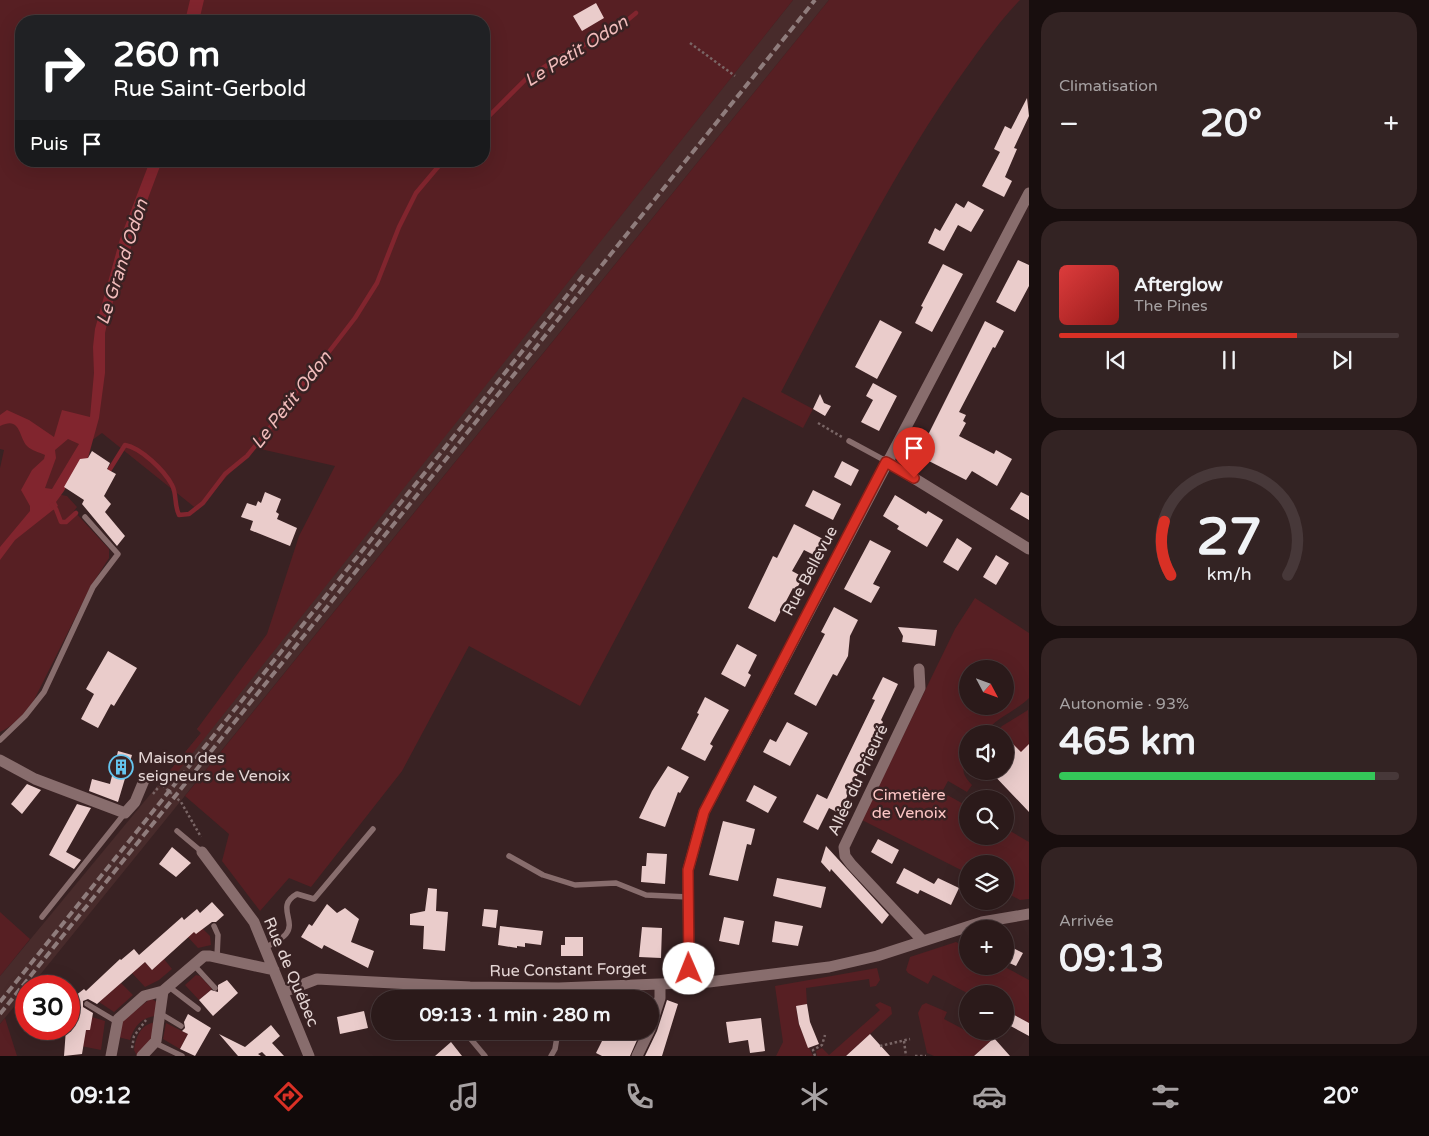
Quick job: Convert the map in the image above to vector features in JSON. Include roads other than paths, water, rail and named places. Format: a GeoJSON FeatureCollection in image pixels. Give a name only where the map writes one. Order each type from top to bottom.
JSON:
{"type":"FeatureCollection","features":[{"type":"Feature","properties":{"kind":"street","name":"Rue Bellevue"},"geometry":{"type":"LineString","coordinates":[[689,983],[688,870],[704,812],[886,462],[1029,193]]}},
{"type":"Feature","properties":{"kind":"street"},"geometry":{"type":"LineString","coordinates":[[886,462],[1029,549]]}},
{"type":"Feature","properties":{"kind":"street","name":"Allée du Prieuré"},"geometry":{"type":"LineString","coordinates":[[919,669],[920,688],[844,847],[845,856],[851,864],[922,940]]}},
{"type":"Feature","properties":{"kind":"street"},"geometry":{"type":"LineString","coordinates":[[0,760],[35,779],[125,813],[135,802],[145,778]]}},
{"type":"Feature","properties":{"kind":"street","name":"Rue de Québec"},"geometry":{"type":"LineString","coordinates":[[202,852],[254,922],[309,1056]]}},
{"type":"Feature","properties":{"kind":"street","name":"Rue Constant Forget"},"geometry":{"type":"LineString","coordinates":[[600,990],[689,983],[829,967],[877,956],[982,922],[1029,914]]}},
{"type":"Feature","properties":{"kind":"street"},"geometry":{"type":"LineString","coordinates":[[111,1056],[116,1022],[144,996],[166,989],[204,956],[217,957],[274,970]]}},
{"type":"Feature","properties":{"kind":"street","name":"Rue Constant Forget"},"geometry":{"type":"LineString","coordinates":[[283,992],[317,979],[509,990]]}},
{"type":"Feature","properties":{"kind":"street"},"geometry":{"type":"LineString","coordinates":[[659,1001],[660,984]]}},
{"type":"Feature","properties":{"kind":"street"},"geometry":{"type":"LineString","coordinates":[[142,1056],[155,1043],[166,989]]}},
{"type":"Feature","properties":{"kind":"street"},"geometry":{"type":"LineString","coordinates":[[637,1056],[645,1040]]}},
{"type":"Feature","properties":{"kind":"lane"},"geometry":{"type":"LineString","coordinates":[[850,441],[886,462]]}},
{"type":"Feature","properties":{"kind":"lane"},"geometry":{"type":"LineString","coordinates":[[0,740],[25,716],[44,692],[93,587],[118,554],[84,517]]}},
{"type":"Feature","properties":{"kind":"lane"},"geometry":{"type":"LineString","coordinates":[[42,917],[125,813]]}},
{"type":"Feature","properties":{"kind":"lane"},"geometry":{"type":"LineString","coordinates":[[265,948],[285,935],[289,928],[286,906],[290,898],[297,894],[314,899],[373,829]]}},
{"type":"Feature","properties":{"kind":"lane"},"geometry":{"type":"LineString","coordinates":[[177,831],[202,852]]}},
{"type":"Feature","properties":{"kind":"lane"},"geometry":{"type":"LineString","coordinates":[[509,856],[543,875],[575,885],[616,884],[646,895],[688,898]]}},
{"type":"Feature","properties":{"kind":"lane"},"geometry":{"type":"LineString","coordinates":[[214,926],[218,935],[217,957]]}},
{"type":"Feature","properties":{"kind":"lane"},"geometry":{"type":"LineString","coordinates":[[193,964],[215,988]]}},
{"type":"Feature","properties":{"kind":"lane"},"geometry":{"type":"LineString","coordinates":[[166,989],[198,1009]]}},
{"type":"Feature","properties":{"kind":"lane"},"geometry":{"type":"LineString","coordinates":[[87,1004],[116,1022]]}},
{"type":"Feature","properties":{"kind":"lane"},"geometry":{"type":"LineString","coordinates":[[160,1016],[181,1026]]}},
{"type":"Feature","properties":{"kind":"lane"},"geometry":{"type":"LineString","coordinates":[[472,1040],[485,1056]]}},
{"type":"Feature","properties":{"kind":"lane"},"geometry":{"type":"LineString","coordinates":[[551,1056],[556,1049],[557,1040]]}},
{"type":"Feature","properties":{"kind":"lane"},"geometry":{"type":"LineString","coordinates":[[155,1043],[182,1056]]}},
{"type":"Feature","properties":{"kind":"water"},"geometry":{"type":"Polygon","coordinates":[[[190,0],[204,0],[200,15],[186,15],[190,0]]]}},
{"type":"Feature","properties":{"kind":"water","name":"Le Grand Odon"},"geometry":{"type":"Polygon","coordinates":[[[148,167],[160,167],[110,311],[105,333],[105,373],[99,418],[88,458],[80,460],[56,502],[58,506],[15,540],[0,560],[0,547],[30,511],[30,506],[21,490],[32,470],[44,459],[45,455],[27,446],[15,425],[7,424],[0,426],[0,415],[7,410],[29,420],[54,437],[62,410],[90,417],[95,329],[120,239],[148,167]],[[68,439],[55,450],[56,458],[45,488],[52,489],[79,444],[68,439]]]}},
{"type":"Feature","properties":{"kind":"waterway","name":"Le Petit Odon"},"geometry":{"type":"LineString","coordinates":[[490,115],[526,79],[564,54],[613,32],[636,13]]}},
{"type":"Feature","properties":{"kind":"waterway","name":"Le Petit Odon"},"geometry":{"type":"LineString","coordinates":[[110,469],[125,445],[131,447],[152,460],[168,479],[174,488],[179,515],[189,514],[203,503],[225,474],[247,456],[269,429],[288,401],[355,318],[377,283],[399,227],[416,193],[438,167]]}},
{"type":"Feature","properties":{"kind":"waterway","name":"Le Petit Odon"},"geometry":{"type":"LineString","coordinates":[[52,505],[56,509],[61,522],[66,522],[76,513]]}},
{"type":"Feature","properties":{"kind":"railway"},"geometry":{"type":"LineString","coordinates":[[0,1014],[815,0]]}},
{"type":"Feature","properties":{"kind":"railway"},"geometry":{"type":"LineString","coordinates":[[0,1002],[585,273]]}},
{"type":"Feature","properties":{"kind":"place","name":"Maison des seigneurs de Venoix"},"geometry":{"type":"Point","coordinates":[121,767]}},
{"type":"Feature","properties":{"kind":"park label","name":"Cimetière de Venoix"},"geometry":{"type":"Point","coordinates":[909,804]}}]}
